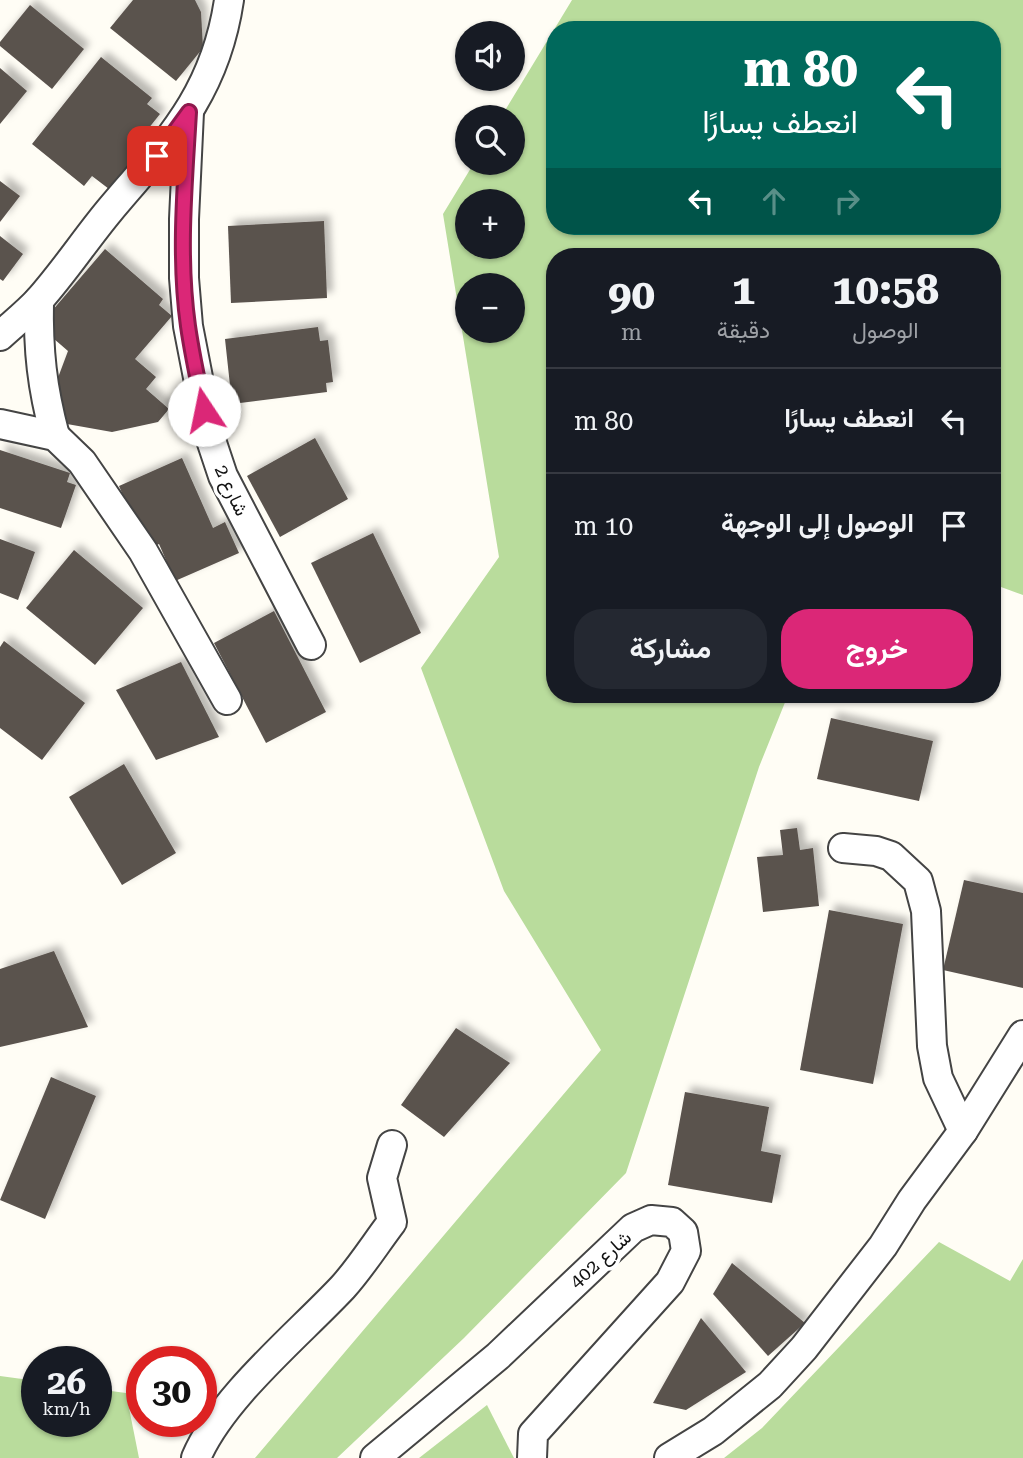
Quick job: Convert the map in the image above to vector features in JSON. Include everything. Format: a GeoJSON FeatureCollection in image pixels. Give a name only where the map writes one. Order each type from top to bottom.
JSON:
{"type":"FeatureCollection","features":[{"type":"Feature","properties":{"kind":"street"},"geometry":{"type":"LineString","coordinates":[[0,336],[39,300],[157,156],[189,112],[216,58],[225,29],[229,0]]}},
{"type":"Feature","properties":{"kind":"street","name":"شارع 2"},"geometry":{"type":"LineString","coordinates":[[189,112],[184,278],[188,326],[209,434],[223,476],[311,645]]}},
{"type":"Feature","properties":{"kind":"street"},"geometry":{"type":"LineString","coordinates":[[39,300],[38,346],[43,392],[55,436],[82,462],[128,527],[228,700]]}},
{"type":"Feature","properties":{"kind":"street"},"geometry":{"type":"LineString","coordinates":[[0,424],[55,436]]}},
{"type":"Feature","properties":{"kind":"street"},"geometry":{"type":"LineString","coordinates":[[843,848],[876,851],[891,856],[918,881],[926,911],[929,1010],[938,1078],[963,1130]]}},
{"type":"Feature","properties":{"kind":"street"},"geometry":{"type":"LineString","coordinates":[[669,1458],[713,1431],[770,1385],[804,1348],[883,1245],[963,1130],[1023,1035]]}},
{"type":"Feature","properties":{"kind":"street"},"geometry":{"type":"LineString","coordinates":[[196,1458],[201,1446],[241,1391],[346,1284],[392,1222],[382,1178],[392,1145]]}},
{"type":"Feature","properties":{"kind":"street","name":"شارع 402"},"geometry":{"type":"LineString","coordinates":[[374,1458],[498,1356],[633,1228],[651,1220],[672,1222],[683,1232],[686,1251],[670,1282],[533,1434],[532,1458]]}},
{"type":"Feature","properties":{"kind":"green space"},"geometry":{"type":"Polygon","coordinates":[[[572,0],[1023,0],[1023,595],[1001,587],[1001,248],[546,248],[546,703],[785,703],[759,767],[626,1173],[464,1338],[337,1458],[255,1458],[601,1050],[504,891],[421,668],[499,557],[464,343],[525,343],[525,273],[455,273],[455,288],[443,214],[455,194],[455,259],[525,259],[525,189],[458,189],[467,175],[525,175],[525,105],[508,105],[517,91],[525,91],[525,77],[546,43],[546,235],[1001,235],[1001,21],[559,21],[572,0]]]}},
{"type":"Feature","properties":{"kind":"green space"},"geometry":{"type":"Polygon","coordinates":[[[939,1242],[1010,1281],[1023,1259],[1023,1458],[724,1458],[762,1428],[939,1242]]]}},
{"type":"Feature","properties":{"kind":"green space"},"geometry":{"type":"Polygon","coordinates":[[[0,1376],[21,1379],[21,1437],[112,1437],[112,1391],[126,1393],[126,1437],[135,1437],[139,1458],[0,1458],[0,1376]]]}},
{"type":"Feature","properties":{"kind":"green space"},"geometry":{"type":"Polygon","coordinates":[[[487,1405],[514,1458],[419,1458],[487,1405]]]}},
{"type":"Feature","properties":{"kind":"building"},"geometry":{"type":"Polygon","coordinates":[[[133,0],[195,0],[201,12],[203,48],[176,81],[110,28],[133,0]]]}},
{"type":"Feature","properties":{"kind":"building"},"geometry":{"type":"Polygon","coordinates":[[[30,5],[84,49],[52,89],[0,46],[0,42],[30,5]]]}},
{"type":"Feature","properties":{"kind":"building"},"geometry":{"type":"Polygon","coordinates":[[[101,57],[152,98],[147,104],[160,114],[128,154],[134,159],[109,189],[92,176],[84,186],[32,144],[101,57]]]}},
{"type":"Feature","properties":{"kind":"building"},"geometry":{"type":"Polygon","coordinates":[[[0,68],[27,91],[0,124],[0,68]]]}},
{"type":"Feature","properties":{"kind":"building"},"geometry":{"type":"Polygon","coordinates":[[[0,181],[20,196],[0,222],[0,181]]]}},
{"type":"Feature","properties":{"kind":"building"},"geometry":{"type":"Polygon","coordinates":[[[324,221],[327,298],[231,303],[228,226],[324,221]]]}},
{"type":"Feature","properties":{"kind":"building"},"geometry":{"type":"Polygon","coordinates":[[[0,236],[23,254],[3,281],[0,279],[0,236]]]}},
{"type":"Feature","properties":{"kind":"building"},"geometry":{"type":"Polygon","coordinates":[[[105,249],[163,299],[159,305],[172,316],[135,359],[156,377],[146,389],[169,409],[158,422],[112,432],[67,424],[53,391],[68,351],[39,326],[105,249]]]}},
{"type":"Feature","properties":{"kind":"building"},"geometry":{"type":"Polygon","coordinates":[[[318,327],[320,341],[328,340],[333,382],[326,383],[327,392],[232,404],[225,339],[318,327]]]}},
{"type":"Feature","properties":{"kind":"building"},"geometry":{"type":"Polygon","coordinates":[[[315,438],[348,499],[280,537],[247,476],[315,438]]]}},
{"type":"Feature","properties":{"kind":"building"},"geometry":{"type":"Polygon","coordinates":[[[0,450],[70,473],[67,482],[76,485],[61,528],[0,508],[0,450]]]}},
{"type":"Feature","properties":{"kind":"building"},"geometry":{"type":"Polygon","coordinates":[[[182,458],[213,528],[225,522],[239,553],[175,581],[159,544],[147,550],[119,486],[182,458]]]}},
{"type":"Feature","properties":{"kind":"building"},"geometry":{"type":"Polygon","coordinates":[[[373,533],[421,633],[360,663],[311,563],[373,533]]]}},
{"type":"Feature","properties":{"kind":"building"},"geometry":{"type":"Polygon","coordinates":[[[0,539],[35,552],[18,600],[0,593],[0,539]]]}},
{"type":"Feature","properties":{"kind":"building"},"geometry":{"type":"Polygon","coordinates":[[[74,550],[143,608],[95,665],[26,608],[74,550]]]}},
{"type":"Feature","properties":{"kind":"building"},"geometry":{"type":"Polygon","coordinates":[[[274,611],[326,712],[266,743],[214,643],[274,611]]]}},
{"type":"Feature","properties":{"kind":"building"},"geometry":{"type":"Polygon","coordinates":[[[4,641],[85,703],[42,760],[0,728],[0,647],[4,641]]]}},
{"type":"Feature","properties":{"kind":"building"},"geometry":{"type":"Polygon","coordinates":[[[181,662],[219,737],[156,760],[116,690],[181,662]]]}},
{"type":"Feature","properties":{"kind":"building"},"geometry":{"type":"Polygon","coordinates":[[[831,718],[933,741],[919,801],[817,779],[831,718]]]}},
{"type":"Feature","properties":{"kind":"building"},"geometry":{"type":"Polygon","coordinates":[[[124,764],[176,853],[122,885],[69,797],[124,764]]]}},
{"type":"Feature","properties":{"kind":"building"},"geometry":{"type":"Polygon","coordinates":[[[797,828],[800,850],[813,848],[819,906],[763,912],[757,857],[783,855],[780,830],[797,828]]]}},
{"type":"Feature","properties":{"kind":"building"},"geometry":{"type":"Polygon","coordinates":[[[964,880],[1023,893],[1023,988],[943,970],[964,880]]]}},
{"type":"Feature","properties":{"kind":"building"},"geometry":{"type":"Polygon","coordinates":[[[829,910],[903,924],[873,1084],[800,1070],[829,910]]]}},
{"type":"Feature","properties":{"kind":"building"},"geometry":{"type":"Polygon","coordinates":[[[54,951],[88,1027],[0,1047],[0,969],[54,951]]]}},
{"type":"Feature","properties":{"kind":"building"},"geometry":{"type":"Polygon","coordinates":[[[456,1028],[510,1063],[444,1137],[401,1105],[456,1028]]]}},
{"type":"Feature","properties":{"kind":"building"},"geometry":{"type":"Polygon","coordinates":[[[51,1077],[96,1096],[45,1219],[0,1200],[51,1077]]]}},
{"type":"Feature","properties":{"kind":"building"},"geometry":{"type":"Polygon","coordinates":[[[685,1092],[769,1107],[761,1151],[781,1155],[772,1203],[668,1185],[685,1092]]]}},
{"type":"Feature","properties":{"kind":"building"},"geometry":{"type":"Polygon","coordinates":[[[732,1263],[805,1323],[768,1356],[713,1294],[732,1263]]]}},
{"type":"Feature","properties":{"kind":"building"},"geometry":{"type":"Polygon","coordinates":[[[701,1318],[746,1372],[686,1410],[653,1403],[701,1318]]]}},
{"type":"Feature","properties":{"kind":"route"},"geometry":{"type":"LineString","coordinates":[[157,156],[189,112],[184,278],[188,326],[204,410]]}}]}
